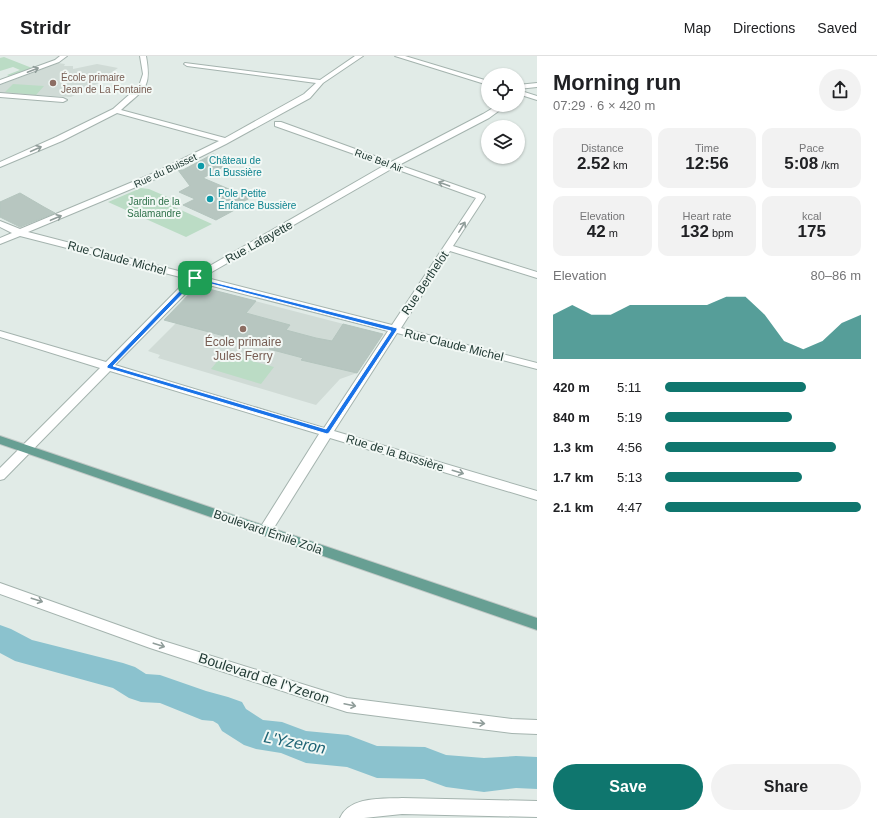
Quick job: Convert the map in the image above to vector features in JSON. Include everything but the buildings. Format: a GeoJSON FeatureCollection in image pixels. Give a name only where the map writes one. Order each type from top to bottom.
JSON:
{"type":"FeatureCollection","features":[{"type":"Feature","properties":{"kind":"main road","name":"Boulevard Émile Zola"},"geometry":{"type":"LineString","coordinates":[[0,440],[537,624]]}},
{"type":"Feature","properties":{"kind":"street"},"geometry":{"type":"LineString","coordinates":[[0,82],[57,61],[64,56]]}},
{"type":"Feature","properties":{"kind":"street"},"geometry":{"type":"LineString","coordinates":[[0,165],[59,139],[116,111],[142,88],[146,74],[143,56]]}},
{"type":"Feature","properties":{"kind":"street","name":"Rue du Buisset"},"geometry":{"type":"LineString","coordinates":[[0,241],[157,175],[307,96],[321,82],[360,56]]}},
{"type":"Feature","properties":{"kind":"street"},"geometry":{"type":"LineString","coordinates":[[398,56],[481,81]]}},
{"type":"Feature","properties":{"kind":"street"},"geometry":{"type":"LineString","coordinates":[[187,64],[321,82]]}},
{"type":"Feature","properties":{"kind":"street"},"geometry":{"type":"LineString","coordinates":[[525,90],[537,85]]}},
{"type":"Feature","properties":{"kind":"street"},"geometry":{"type":"LineString","coordinates":[[525,94],[537,98]]}},
{"type":"Feature","properties":{"kind":"street"},"geometry":{"type":"LineString","coordinates":[[0,95],[63,100]]}},
{"type":"Feature","properties":{"kind":"street"},"geometry":{"type":"LineString","coordinates":[[116,111],[225,140]]}},
{"type":"Feature","properties":{"kind":"street","name":"Rue Lafayette"},"geometry":{"type":"LineString","coordinates":[[0,476],[195,278],[392,165],[492,112]]}},
{"type":"Feature","properties":{"kind":"street","name":"Rue Bel Air"},"geometry":{"type":"LineString","coordinates":[[278,124],[481,197]]}},
{"type":"Feature","properties":{"kind":"street","name":"Rue Berthelot"},"geometry":{"type":"LineString","coordinates":[[265,531],[327,432],[481,197]]}},
{"type":"Feature","properties":{"kind":"street","name":"Rue Claude Michel"},"geometry":{"type":"LineString","coordinates":[[0,224],[20,233],[537,366]]}},
{"type":"Feature","properties":{"kind":"street"},"geometry":{"type":"LineString","coordinates":[[448,248],[537,275]]}},
{"type":"Feature","properties":{"kind":"street","name":"Rue de la Bussière"},"geometry":{"type":"LineString","coordinates":[[0,334],[537,496]]}},
{"type":"Feature","properties":{"kind":"street","name":"Boulevard de l'Yzeron"},"geometry":{"type":"LineString","coordinates":[[0,588],[141,639],[347,705],[444,718],[537,728]]}},
{"type":"Feature","properties":{"kind":"street"},"geometry":{"type":"LineString","coordinates":[[349,818],[363,809],[402,806],[537,809]]}},
{"type":"Feature","properties":{"kind":"shaded area","name":"École primaire Jean de La Fontaine"},"geometry":{"type":"Polygon","coordinates":[[[58,63],[65,64],[64,66],[73,66],[73,69],[97,64],[118,68],[103,78],[107,79],[71,97],[0,93],[0,85],[58,63]]]}},
{"type":"Feature","properties":{"kind":"shaded area"},"geometry":{"type":"Polygon","coordinates":[[[197,286],[359,328],[355,332],[360,334],[364,329],[383,334],[357,373],[340,379],[316,405],[158,358],[160,355],[148,351],[178,321],[167,318],[197,286]]]}},
{"type":"Feature","properties":{"kind":"green space"},"geometry":{"type":"Polygon","coordinates":[[[4,57],[32,68],[9,76],[7,75],[20,70],[13,67],[0,71],[0,58],[4,57]]]}},
{"type":"Feature","properties":{"kind":"green space"},"geometry":{"type":"Polygon","coordinates":[[[13,84],[44,86],[36,95],[5,92],[13,84]]]}},
{"type":"Feature","properties":{"kind":"green space","name":"Jardin de la Salamandre"},"geometry":{"type":"Polygon","coordinates":[[[141,188],[149,189],[179,202],[172,206],[212,224],[186,237],[108,202],[141,188]]]}},
{"type":"Feature","properties":{"kind":"green space"},"geometry":{"type":"Polygon","coordinates":[[[224,353],[274,367],[261,384],[211,369],[224,353]]]}},
{"type":"Feature","properties":{"kind":"waterway","name":"L'Yzeron"},"geometry":{"type":"LineString","coordinates":[[0,638],[26,652],[47,656],[123,677],[141,688],[160,689],[187,698],[202,705],[216,707],[230,713],[234,720],[256,734],[282,738],[306,747],[348,751],[377,762],[425,763],[446,771],[484,775],[516,772],[537,773]]}},
{"type":"Feature","properties":{"kind":"place","name":"École primaire Jean de La Fontaine"},"geometry":{"type":"Point","coordinates":[53,83]}},
{"type":"Feature","properties":{"kind":"place","name":"Château de La Bussière"},"geometry":{"type":"Point","coordinates":[201,166]}},
{"type":"Feature","properties":{"kind":"place","name":"Pole Petite Enfance Bussière"},"geometry":{"type":"Point","coordinates":[210,199]}},
{"type":"Feature","properties":{"kind":"place","name":"École primaire Jules Ferry"},"geometry":{"type":"Point","coordinates":[243,329]}},
{"type":"Feature","properties":{"kind":"route"},"geometry":{"type":"LineString","coordinates":[[195,278],[385,327],[394,330],[327,432],[109,367],[195,278]]}}]}
